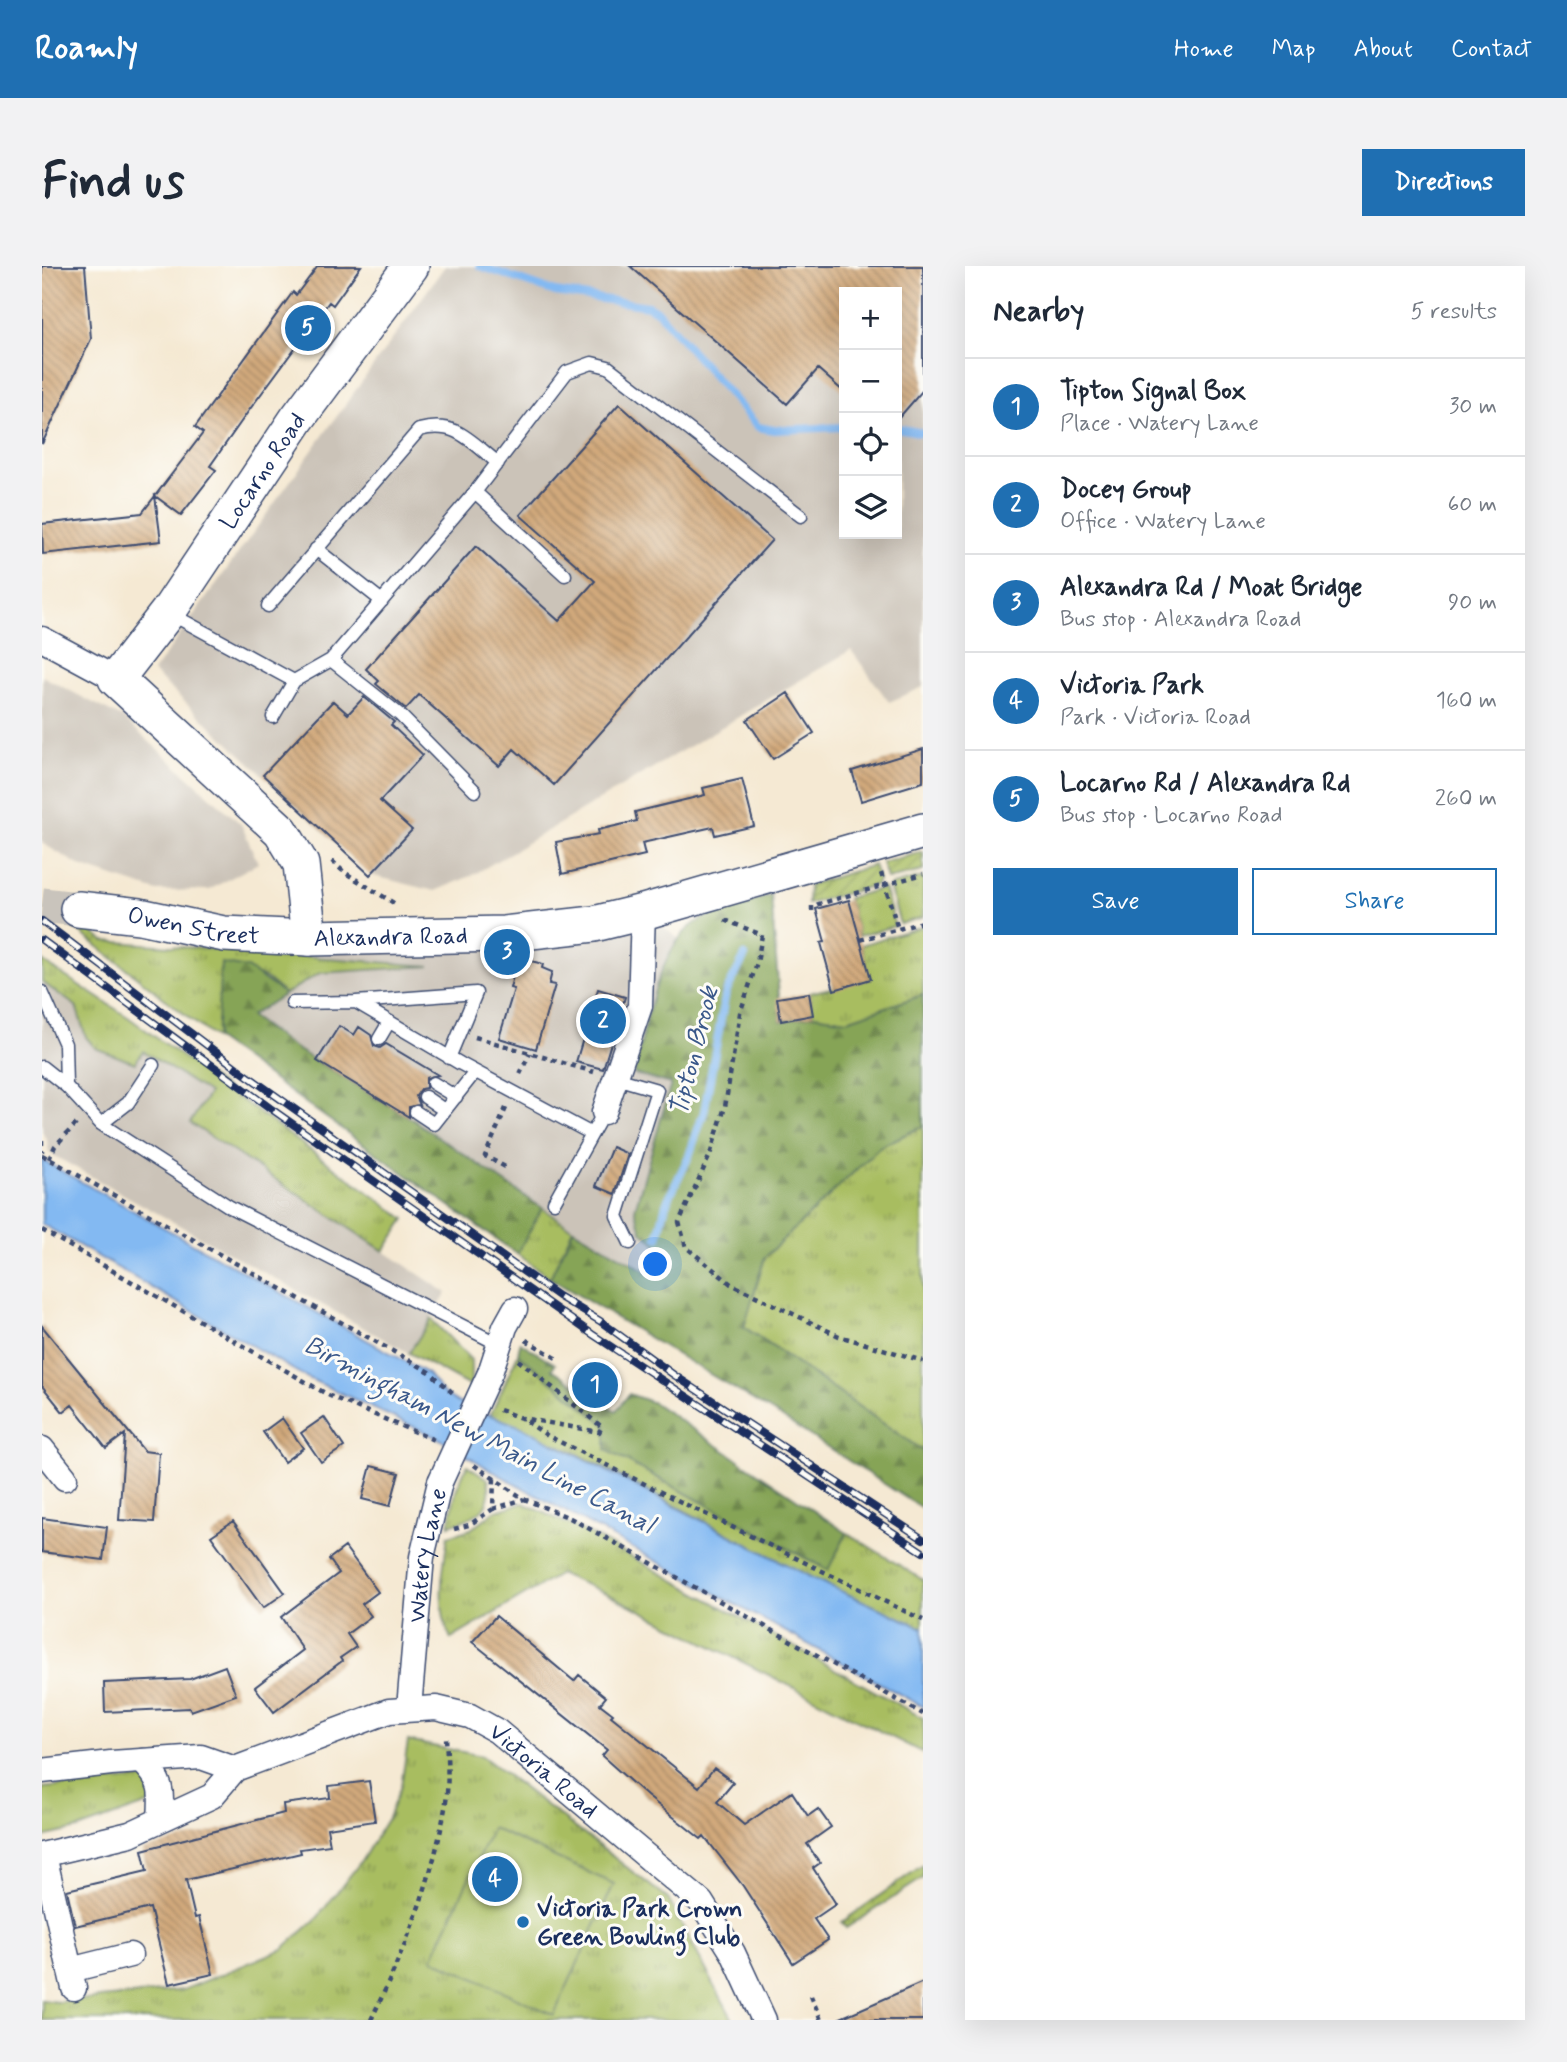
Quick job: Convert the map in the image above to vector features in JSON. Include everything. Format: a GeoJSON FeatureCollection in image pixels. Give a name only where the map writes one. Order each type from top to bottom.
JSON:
{"type":"FeatureCollection","features":[{"type":"Feature","properties":{"kind":"main road","name":"Locarno Road"},"geometry":{"type":"LineString","coordinates":[[116,679],[168,612],[297,419],[411,266]]}},
{"type":"Feature","properties":{"kind":"main road","name":"Alexandra Road"},"geometry":{"type":"LineString","coordinates":[[116,679],[281,831],[302,864],[309,938],[504,934],[594,924],[923,831]]}},
{"type":"Feature","properties":{"kind":"main road","name":"Owen Street"},"geometry":{"type":"LineString","coordinates":[[78,909],[140,916],[224,934],[309,938]]}},
{"type":"Feature","properties":{"kind":"street","name":"Alexandra Road"},"geometry":{"type":"LineString","coordinates":[[42,639],[116,679]]}},
{"type":"Feature","properties":{"kind":"street"},"geometry":{"type":"LineString","coordinates":[[598,1123],[640,1006],[643,912]]}},
{"type":"Feature","properties":{"kind":"street","name":"Watery Lane"},"geometry":{"type":"LineString","coordinates":[[409,1708],[422,1557],[440,1482],[490,1373],[506,1326]]}},
{"type":"Feature","properties":{"kind":"street"},"geometry":{"type":"LineString","coordinates":[[42,1448],[65,1478]]}},
{"type":"Feature","properties":{"kind":"street","name":"Victoria Road"},"geometry":{"type":"LineString","coordinates":[[160,1819],[212,1796],[235,1769],[371,1717],[409,1708],[436,1708],[470,1716],[497,1731],[701,1902],[733,1953],[764,2020]]}},
{"type":"Feature","properties":{"kind":"street"},"geometry":{"type":"LineString","coordinates":[[42,1771],[201,1757],[235,1769]]}},
{"type":"Feature","properties":{"kind":"street"},"geometry":{"type":"LineString","coordinates":[[130,1955],[72,1979],[43,1855],[130,1834],[160,1819],[161,1788],[158,1777],[142,1762]]}},
{"type":"Feature","properties":{"kind":"lane"},"geometry":{"type":"LineString","coordinates":[[273,717],[294,681],[331,660],[475,492],[566,372],[592,363],[608,367],[800,516]]}},
{"type":"Feature","properties":{"kind":"lane"},"geometry":{"type":"LineString","coordinates":[[268,607],[419,430],[436,425],[451,426],[498,463]]}},
{"type":"Feature","properties":{"kind":"lane"},"geometry":{"type":"LineString","coordinates":[[475,492],[565,575]]}},
{"type":"Feature","properties":{"kind":"lane"},"geometry":{"type":"LineString","coordinates":[[316,549],[382,601]]}},
{"type":"Feature","properties":{"kind":"lane"},"geometry":{"type":"LineString","coordinates":[[168,612],[294,681]]}},
{"type":"Feature","properties":{"kind":"lane"},"geometry":{"type":"LineString","coordinates":[[331,660],[400,715],[475,791]]}},
{"type":"Feature","properties":{"kind":"lane"},"geometry":{"type":"LineString","coordinates":[[42,992],[65,1044],[66,1086]]}},
{"type":"Feature","properties":{"kind":"lane"},"geometry":{"type":"LineString","coordinates":[[292,1003],[356,1002],[476,993],[455,1061]]}},
{"type":"Feature","properties":{"kind":"lane"},"geometry":{"type":"LineString","coordinates":[[356,1002],[513,1092],[598,1123],[554,1202]]}},
{"type":"Feature","properties":{"kind":"lane"},"geometry":{"type":"LineString","coordinates":[[379,1039],[389,1022]]}},
{"type":"Feature","properties":{"kind":"lane"},"geometry":{"type":"LineString","coordinates":[[101,1124],[128,1103],[153,1065]]}},
{"type":"Feature","properties":{"kind":"lane"},"geometry":{"type":"LineString","coordinates":[[42,1067],[66,1086],[101,1124],[230,1207],[506,1326]]}},
{"type":"Feature","properties":{"kind":"lane"},"geometry":{"type":"LineString","coordinates":[[416,1112],[434,1124],[475,1072]]}},
{"type":"Feature","properties":{"kind":"lane"},"geometry":{"type":"LineString","coordinates":[[615,1077],[657,1090],[617,1216],[630,1243]]}},
{"type":"Feature","properties":{"kind":"lane"},"geometry":{"type":"LineString","coordinates":[[433,1083],[456,1097]]}},
{"type":"Feature","properties":{"kind":"lane"},"geometry":{"type":"LineString","coordinates":[[425,1097],[444,1110]]}},
{"type":"Feature","properties":{"kind":"path"},"geometry":{"type":"LineString","coordinates":[[294,852],[313,844],[344,872],[396,905],[425,917],[428,937]]}},
{"type":"Feature","properties":{"kind":"path"},"geometry":{"type":"LineString","coordinates":[[873,846],[898,929]]}},
{"type":"Feature","properties":{"kind":"path"},"geometry":{"type":"LineString","coordinates":[[812,911],[812,906],[923,874]]}},
{"type":"Feature","properties":{"kind":"path"},"geometry":{"type":"LineString","coordinates":[[702,895],[711,914],[762,935],[757,963],[740,1013],[725,1107],[710,1155],[679,1222],[686,1247],[731,1284],[839,1336],[923,1362]]}},
{"type":"Feature","properties":{"kind":"path"},"geometry":{"type":"LineString","coordinates":[[860,940],[923,922]]}},
{"type":"Feature","properties":{"kind":"path"},"geometry":{"type":"LineString","coordinates":[[455,1061],[468,1057],[474,1036],[615,1077]]}},
{"type":"Feature","properties":{"kind":"path"},"geometry":{"type":"LineString","coordinates":[[509,1169],[485,1156],[530,1053]]}},
{"type":"Feature","properties":{"kind":"path"},"geometry":{"type":"LineString","coordinates":[[49,1159],[55,1146],[88,1112]]}},
{"type":"Feature","properties":{"kind":"path"},"geometry":{"type":"LineString","coordinates":[[42,1140],[42,1152],[49,1159],[430,1372],[460,1399]]}},
{"type":"Feature","properties":{"kind":"path"},"geometry":{"type":"LineString","coordinates":[[42,1230],[330,1396],[438,1442]]}},
{"type":"Feature","properties":{"kind":"path"},"geometry":{"type":"LineString","coordinates":[[506,1326],[558,1359]]}},
{"type":"Feature","properties":{"kind":"path"},"geometry":{"type":"LineString","coordinates":[[493,1408],[522,1418],[598,1432],[602,1427],[506,1326]]}},
{"type":"Feature","properties":{"kind":"path"},"geometry":{"type":"LineString","coordinates":[[522,1418],[548,1436],[923,1620]]}},
{"type":"Feature","properties":{"kind":"path"},"geometry":{"type":"LineString","coordinates":[[466,1459],[524,1499],[570,1518],[923,1714]]}},
{"type":"Feature","properties":{"kind":"path"},"geometry":{"type":"LineString","coordinates":[[493,1509],[494,1477]]}},
{"type":"Feature","properties":{"kind":"path"},"geometry":{"type":"LineString","coordinates":[[448,1531],[469,1525],[493,1509],[524,1499]]}},
{"type":"Feature","properties":{"kind":"path"},"geometry":{"type":"LineString","coordinates":[[371,2020],[393,1972],[427,1882],[447,1800],[446,1737]]}},
{"type":"Feature","properties":{"kind":"path"},"geometry":{"type":"LineString","coordinates":[[811,1996],[821,2020]]}},
{"type":"Feature","properties":{"kind":"shaded area"},"geometry":{"type":"Polygon","coordinates":[[[445,266],[923,266],[923,687],[889,702],[851,650],[473,875],[435,891],[370,875],[153,672],[445,266]]]}},
{"type":"Feature","properties":{"kind":"shaded area"},"geometry":{"type":"Polygon","coordinates":[[[42,676],[124,719],[241,824],[258,863],[209,890],[157,891],[80,866],[42,843],[42,676]]]}},
{"type":"Feature","properties":{"kind":"shaded area"},"geometry":{"type":"Polygon","coordinates":[[[643,912],[679,939],[660,976],[634,1074],[671,1083],[635,1208],[642,1232],[663,1248],[650,1275],[573,1229],[412,1119],[291,1046],[249,1016],[309,938],[643,912]]]}},
{"type":"Feature","properties":{"kind":"shaded area"},"geometry":{"type":"Polygon","coordinates":[[[42,961],[98,996],[217,1081],[191,1123],[447,1293],[409,1353],[49,1153],[47,1140],[42,1132],[42,961]]]}},
{"type":"Feature","properties":{"kind":"green space"},"geometry":{"type":"Polygon","coordinates":[[[923,852],[923,871],[887,879],[882,863],[923,852]]]}},
{"type":"Feature","properties":{"kind":"green space"},"geometry":{"type":"Polygon","coordinates":[[[874,865],[878,880],[876,885],[808,904],[809,885],[874,865]]]}},
{"type":"Feature","properties":{"kind":"green space"},"geometry":{"type":"Polygon","coordinates":[[[923,877],[923,917],[900,924],[889,886],[923,877]]]}},
{"type":"Feature","properties":{"kind":"green space"},"geometry":{"type":"Polygon","coordinates":[[[884,888],[895,926],[859,936],[848,898],[884,888]]]}},
{"type":"Feature","properties":{"kind":"green space"},"geometry":{"type":"Polygon","coordinates":[[[771,895],[781,1021],[813,1015],[847,1020],[923,995],[923,1126],[881,1146],[765,1257],[744,1327],[923,1451],[923,1509],[778,1415],[550,1278],[573,1229],[651,1274],[662,1248],[642,1232],[635,1209],[671,1084],[634,1074],[654,993],[670,953],[681,936],[694,924],[721,911],[771,895]]]}},
{"type":"Feature","properties":{"kind":"green space"},"geometry":{"type":"Polygon","coordinates":[[[68,923],[81,923],[104,941],[430,966],[320,973],[285,994],[266,978],[222,963],[216,1039],[68,923]]]}},
{"type":"Feature","properties":{"kind":"green space"},"geometry":{"type":"Polygon","coordinates":[[[923,926],[923,995],[847,1020],[813,1015],[809,993],[870,979],[861,945],[923,926]]]}},
{"type":"Feature","properties":{"kind":"green space"},"geometry":{"type":"Polygon","coordinates":[[[42,961],[128,1017],[405,1219],[384,1251],[190,1123],[209,1093],[143,1051],[135,1063],[95,1048],[86,1037],[76,1006],[42,982],[42,961]]]}},
{"type":"Feature","properties":{"kind":"green space"},"geometry":{"type":"Polygon","coordinates":[[[221,963],[247,968],[285,994],[250,1016],[291,1046],[412,1119],[542,1208],[517,1254],[216,1039],[221,963]]]}},
{"type":"Feature","properties":{"kind":"green space"},"geometry":{"type":"Polygon","coordinates":[[[923,1126],[923,1451],[744,1327],[765,1257],[881,1146],[923,1126]]]}},
{"type":"Feature","properties":{"kind":"green space"},"geometry":{"type":"Polygon","coordinates":[[[542,1208],[573,1229],[550,1278],[517,1254],[542,1208]]]}},
{"type":"Feature","properties":{"kind":"green space"},"geometry":{"type":"Polygon","coordinates":[[[431,1319],[471,1360],[471,1387],[409,1353],[431,1319]]]}},
{"type":"Feature","properties":{"kind":"green space"},"geometry":{"type":"Polygon","coordinates":[[[520,1342],[555,1364],[552,1369],[616,1411],[629,1394],[654,1403],[847,1533],[828,1570],[606,1450],[606,1425],[518,1354],[520,1342]]]}},
{"type":"Feature","properties":{"kind":"green space"},"geometry":{"type":"Polygon","coordinates":[[[518,1354],[606,1425],[606,1450],[827,1570],[847,1533],[923,1580],[923,1628],[816,1580],[576,1453],[490,1416],[518,1354]]]}},
{"type":"Feature","properties":{"kind":"green space"},"geometry":{"type":"Polygon","coordinates":[[[467,1465],[488,1479],[489,1498],[481,1511],[449,1525],[456,1490],[467,1465]]]}},
{"type":"Feature","properties":{"kind":"green space"},"geometry":{"type":"Polygon","coordinates":[[[523,1503],[594,1536],[923,1718],[923,1753],[606,1593],[560,1574],[451,1639],[442,1601],[448,1536],[471,1529],[495,1511],[523,1503]]]}},
{"type":"Feature","properties":{"kind":"green space"},"geometry":{"type":"Polygon","coordinates":[[[408,1741],[482,1756],[668,1899],[733,2020],[42,2020],[42,2000],[58,2002],[183,1990],[283,1949],[317,1918],[362,1860],[388,1818],[401,1786],[408,1741]]]}},
{"type":"Feature","properties":{"kind":"green space"},"geometry":{"type":"Polygon","coordinates":[[[146,1778],[156,1794],[149,1804],[78,1829],[42,1837],[42,1788],[146,1778]]]}},
{"type":"Feature","properties":{"kind":"green space","name":"Victoria Park Crown Green Bowling Club"},"geometry":{"type":"Polygon","coordinates":[[[492,1828],[614,1884],[554,2015],[432,1959],[492,1828]]]}},
{"type":"Feature","properties":{"kind":"green space"},"geometry":{"type":"Polygon","coordinates":[[[923,1865],[923,1878],[846,1928],[842,1922],[923,1865]]]}},
{"type":"Feature","properties":{"kind":"water","name":"Birmingham New Main Line Canal"},"geometry":{"type":"Polygon","coordinates":[[[42,1160],[428,1374],[443,1393],[459,1403],[524,1428],[816,1580],[923,1628],[923,1707],[494,1472],[442,1440],[306,1377],[42,1224],[42,1160]]]}},
{"type":"Feature","properties":{"kind":"building"},"geometry":{"type":"Polygon","coordinates":[[[42,266],[85,266],[91,339],[42,444],[42,266]]]}},
{"type":"Feature","properties":{"kind":"building"},"geometry":{"type":"Polygon","coordinates":[[[318,266],[361,266],[333,305],[329,302],[250,409],[210,466],[216,470],[181,515],[155,496],[161,541],[43,554],[42,524],[142,513],[203,433],[195,427],[293,292],[296,295],[318,266]]]}},
{"type":"Feature","properties":{"kind":"building"},"geometry":{"type":"Polygon","coordinates":[[[630,266],[923,266],[923,390],[902,414],[902,287],[839,287],[839,388],[818,369],[787,404],[630,266]]]}},
{"type":"Feature","properties":{"kind":"building"},"geometry":{"type":"Polygon","coordinates":[[[619,404],[772,540],[554,785],[514,749],[499,766],[419,695],[406,709],[376,684],[379,681],[366,669],[476,546],[559,621],[595,581],[520,515],[619,404]]]}},
{"type":"Feature","properties":{"kind":"building"},"geometry":{"type":"Polygon","coordinates":[[[788,693],[814,733],[773,759],[747,720],[788,693]]]}},
{"type":"Feature","properties":{"kind":"building"},"geometry":{"type":"Polygon","coordinates":[[[364,697],[394,722],[391,725],[423,755],[380,801],[412,830],[370,875],[263,775],[333,701],[348,714],[364,697]]]}},
{"type":"Feature","properties":{"kind":"building"},"geometry":{"type":"Polygon","coordinates":[[[923,749],[923,782],[861,801],[852,771],[923,749]]]}},
{"type":"Feature","properties":{"kind":"building"},"geometry":{"type":"Polygon","coordinates":[[[742,779],[754,826],[715,835],[713,827],[642,843],[645,855],[562,874],[556,842],[599,834],[598,830],[637,821],[635,812],[705,795],[703,788],[742,779]]]}},
{"type":"Feature","properties":{"kind":"building"},"geometry":{"type":"Polygon","coordinates":[[[849,900],[871,979],[834,990],[821,943],[825,942],[816,909],[849,900]]]}},
{"type":"Feature","properties":{"kind":"building"},"geometry":{"type":"Polygon","coordinates":[[[523,959],[543,964],[542,968],[552,972],[549,984],[555,985],[536,1049],[499,1038],[514,989],[510,988],[516,965],[521,966],[523,959]]]}},
{"type":"Feature","properties":{"kind":"building"},"geometry":{"type":"Polygon","coordinates":[[[598,989],[625,997],[603,1069],[576,1062],[598,989]]]}},
{"type":"Feature","properties":{"kind":"building"},"geometry":{"type":"Polygon","coordinates":[[[809,993],[813,1015],[781,1021],[777,998],[809,993]]]}},
{"type":"Feature","properties":{"kind":"building"},"geometry":{"type":"Polygon","coordinates":[[[339,1026],[354,1035],[359,1027],[371,1035],[374,1046],[380,1048],[386,1044],[438,1075],[426,1078],[426,1088],[421,1089],[416,1096],[420,1105],[409,1107],[409,1117],[317,1061],[339,1026]]]}},
{"type":"Feature","properties":{"kind":"building"},"geometry":{"type":"Polygon","coordinates":[[[612,1147],[628,1154],[615,1194],[596,1186],[612,1147]]]}},
{"type":"Feature","properties":{"kind":"building"},"geometry":{"type":"Polygon","coordinates":[[[42,1326],[144,1451],[159,1453],[154,1522],[119,1520],[125,1434],[106,1448],[72,1405],[63,1412],[42,1386],[42,1326]]]}},
{"type":"Feature","properties":{"kind":"building"},"geometry":{"type":"Polygon","coordinates":[[[324,1417],[344,1447],[321,1462],[301,1433],[324,1417]]]}},
{"type":"Feature","properties":{"kind":"building"},"geometry":{"type":"Polygon","coordinates":[[[282,1418],[303,1448],[284,1462],[263,1432],[282,1418]]]}},
{"type":"Feature","properties":{"kind":"building"},"geometry":{"type":"Polygon","coordinates":[[[371,1466],[399,1473],[390,1506],[362,1499],[371,1466]]]}},
{"type":"Feature","properties":{"kind":"building"},"geometry":{"type":"Polygon","coordinates":[[[42,1518],[107,1527],[103,1560],[42,1552],[42,1518]]]}},
{"type":"Feature","properties":{"kind":"building"},"geometry":{"type":"Polygon","coordinates":[[[233,1521],[285,1593],[263,1608],[211,1536],[233,1521]]]}},
{"type":"Feature","properties":{"kind":"building"},"geometry":{"type":"Polygon","coordinates":[[[345,1547],[378,1592],[362,1604],[371,1616],[347,1634],[356,1647],[340,1658],[342,1661],[274,1712],[255,1687],[303,1650],[281,1617],[339,1573],[329,1559],[345,1547]]]}},
{"type":"Feature","properties":{"kind":"building"},"geometry":{"type":"Polygon","coordinates":[[[496,1616],[574,1681],[579,1675],[606,1697],[600,1704],[613,1714],[611,1716],[699,1787],[714,1768],[725,1776],[733,1783],[717,1802],[744,1825],[792,1792],[808,1816],[818,1809],[831,1827],[807,1844],[820,1863],[813,1868],[836,1904],[814,1919],[828,1940],[793,1963],[743,1886],[704,1836],[701,1839],[647,1796],[602,1756],[607,1750],[472,1642],[496,1616]]]}},
{"type":"Feature","properties":{"kind":"building"},"geometry":{"type":"Polygon","coordinates":[[[225,1666],[236,1695],[191,1711],[190,1708],[105,1712],[104,1683],[190,1679],[225,1666]]]}},
{"type":"Feature","properties":{"kind":"building"},"geometry":{"type":"Polygon","coordinates":[[[369,1781],[375,1821],[327,1828],[330,1845],[300,1849],[301,1853],[186,1880],[195,1918],[199,1917],[213,1974],[169,1984],[150,1908],[75,1926],[67,1890],[147,1871],[142,1850],[284,1813],[283,1804],[330,1798],[329,1786],[369,1781]]]}},
{"type":"Feature","properties":{"kind":"building"},"geometry":{"type":"Polygon","coordinates":[[[923,1982],[923,2020],[836,2020],[923,1982]]]}},
{"type":"Feature","properties":{"kind":"waterway"},"geometry":{"type":"LineString","coordinates":[[480,266],[555,292],[648,306],[658,312],[758,427],[774,430],[839,427]]}},
{"type":"Feature","properties":{"kind":"waterway"},"geometry":{"type":"LineString","coordinates":[[902,429],[923,433]]}},
{"type":"Feature","properties":{"kind":"waterway","name":"Tipton Brook"},"geometry":{"type":"LineString","coordinates":[[658,1237],[666,1204],[689,1156],[704,1112],[726,992],[745,956]]}},
{"type":"Feature","properties":{"kind":"tunnel"},"geometry":{"type":"LineString","coordinates":[[42,905],[78,909]]}},
{"type":"Feature","properties":{"kind":"railway"},"geometry":{"type":"LineString","coordinates":[[42,921],[241,1071],[558,1296],[600,1321],[674,1375],[923,1539]]}},
{"type":"Feature","properties":{"kind":"railway"},"geometry":{"type":"LineString","coordinates":[[42,940],[270,1108],[592,1334],[923,1552]]}},
{"type":"Feature","properties":{"kind":"place","name":"Locarno Rd / Alexandra Rd"},"geometry":{"type":"Point","coordinates":[308,328]}},
{"type":"Feature","properties":{"kind":"place","name":"Alexandra Rd / Moat Bridge"},"geometry":{"type":"Point","coordinates":[507,952]}},
{"type":"Feature","properties":{"kind":"place","name":"Docey Group"},"geometry":{"type":"Point","coordinates":[603,1021]}},
{"type":"Feature","properties":{"kind":"place","name":"Tipton Signal Box"},"geometry":{"type":"Point","coordinates":[595,1385]}},
{"type":"Feature","properties":{"kind":"place","name":"Victoria Park"},"geometry":{"type":"Point","coordinates":[495,1879]}},
{"type":"Feature","properties":{"kind":"place","name":"Victoria Park Crown Green Bowling Club"},"geometry":{"type":"Point","coordinates":[523,1922]}}]}
